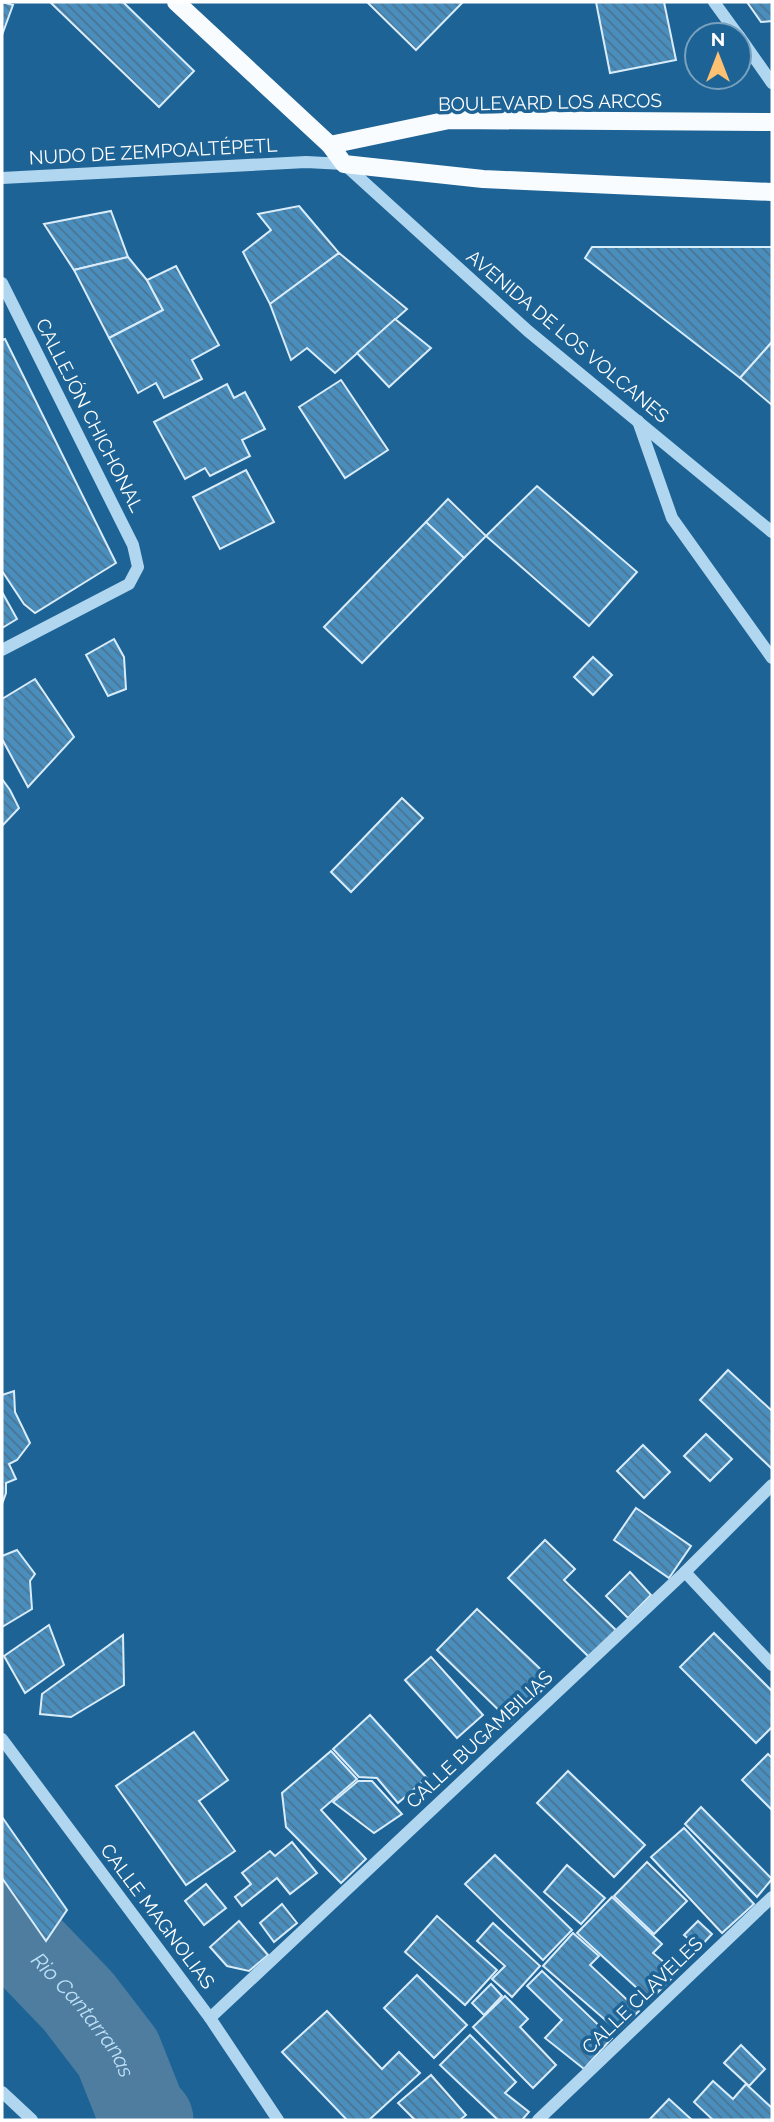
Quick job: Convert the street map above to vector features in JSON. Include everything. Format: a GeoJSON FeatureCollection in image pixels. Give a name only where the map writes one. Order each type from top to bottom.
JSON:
{"type":"FeatureCollection","features":[{"type":"Feature","properties":{"kind":"main road"},"geometry":{"type":"LineString","coordinates":[[176,2],[330,145],[344,164],[483,179],[772,192]]}},
{"type":"Feature","properties":{"kind":"main road","name":"BOULEVARD LOS ARCOS"},"geometry":{"type":"LineString","coordinates":[[330,145],[449,120],[772,122]]}},
{"type":"Feature","properties":{"kind":"street"},"geometry":{"type":"LineString","coordinates":[[714,2],[727,21]]}},
{"type":"Feature","properties":{"kind":"street"},"geometry":{"type":"LineString","coordinates":[[753,57],[772,83]]}},
{"type":"Feature","properties":{"kind":"street"},"geometry":{"type":"LineString","coordinates":[[306,162],[330,145]]}},
{"type":"Feature","properties":{"kind":"street","name":"NUDO DE ZEMPOALTÉPETL"},"geometry":{"type":"LineString","coordinates":[[2,178],[306,162],[344,164]]}},
{"type":"Feature","properties":{"kind":"street","name":"AVENIDA DE LOS VOLCANES"},"geometry":{"type":"LineString","coordinates":[[344,164],[528,331],[772,532]]}},
{"type":"Feature","properties":{"kind":"street","name":"CALLEJÓN CHICHONAL"},"geometry":{"type":"LineString","coordinates":[[2,282],[133,545],[138,568],[129,584],[2,650]]}},
{"type":"Feature","properties":{"kind":"street"},"geometry":{"type":"LineString","coordinates":[[637,421],[672,518],[772,658]]}},
{"type":"Feature","properties":{"kind":"street","name":"CALLE BUGAMBILIAS"},"geometry":{"type":"LineString","coordinates":[[210,2018],[685,1572],[772,1485]]}},
{"type":"Feature","properties":{"kind":"street"},"geometry":{"type":"LineString","coordinates":[[685,1572],[772,1665]]}},
{"type":"Feature","properties":{"kind":"street","name":"CALLE MAGNOLIAS"},"geometry":{"type":"LineString","coordinates":[[2,1739],[210,2018],[278,2120]]}},
{"type":"Feature","properties":{"kind":"street","name":"CALLE CLAVELES"},"geometry":{"type":"LineString","coordinates":[[538,2120],[772,1897]]}},
{"type":"Feature","properties":{"kind":"street"},"geometry":{"type":"LineString","coordinates":[[2,2092],[32,2120]]}},
{"type":"Feature","properties":{"kind":"building"},"geometry":{"type":"Polygon","coordinates":[[[2,2],[13,5],[2,35],[2,2]]]}},
{"type":"Feature","properties":{"kind":"building"},"geometry":{"type":"Polygon","coordinates":[[[50,2],[123,2],[194,71],[159,107],[50,2]]]}},
{"type":"Feature","properties":{"kind":"building"},"geometry":{"type":"Polygon","coordinates":[[[367,2],[463,2],[416,50],[367,2]]]}},
{"type":"Feature","properties":{"kind":"building"},"geometry":{"type":"Polygon","coordinates":[[[596,2],[664,2],[676,60],[610,73],[596,2]]]}},
{"type":"Feature","properties":{"kind":"building"},"geometry":{"type":"Polygon","coordinates":[[[747,2],[772,2],[772,21],[761,22],[747,2]]]}},
{"type":"Feature","properties":{"kind":"building"},"geometry":{"type":"Polygon","coordinates":[[[299,206],[339,253],[270,304],[243,252],[271,230],[258,214],[299,206]]]}},
{"type":"Feature","properties":{"kind":"building"},"geometry":{"type":"Polygon","coordinates":[[[111,211],[128,257],[74,270],[44,224],[111,211]]]}},
{"type":"Feature","properties":{"kind":"building"},"geometry":{"type":"Polygon","coordinates":[[[592,247],[772,247],[772,342],[740,378],[585,258],[592,247]]]}},
{"type":"Feature","properties":{"kind":"building"},"geometry":{"type":"Polygon","coordinates":[[[339,253],[407,309],[335,373],[307,348],[291,360],[270,304],[339,253]]]}},
{"type":"Feature","properties":{"kind":"building"},"geometry":{"type":"Polygon","coordinates":[[[128,257],[147,280],[163,310],[109,338],[74,270],[128,257]]]}},
{"type":"Feature","properties":{"kind":"building"},"geometry":{"type":"Polygon","coordinates":[[[176,266],[219,345],[192,360],[202,379],[164,398],[156,383],[138,393],[109,338],[163,310],[147,280],[176,266]]]}},
{"type":"Feature","properties":{"kind":"building"},"geometry":{"type":"Polygon","coordinates":[[[395,319],[431,348],[389,387],[357,353],[395,319]]]}},
{"type":"Feature","properties":{"kind":"building"},"geometry":{"type":"Polygon","coordinates":[[[5,339],[116,563],[35,613],[24,604],[2,571],[2,340],[5,339]]]}},
{"type":"Feature","properties":{"kind":"building"},"geometry":{"type":"Polygon","coordinates":[[[772,342],[772,405],[740,378],[772,342]]]}},
{"type":"Feature","properties":{"kind":"building"},"geometry":{"type":"Polygon","coordinates":[[[341,380],[388,450],[345,478],[299,407],[341,380]]]}},
{"type":"Feature","properties":{"kind":"building"},"geometry":{"type":"Polygon","coordinates":[[[227,384],[234,398],[245,392],[265,429],[242,440],[250,456],[210,476],[205,468],[185,479],[154,422],[227,384]]]}},
{"type":"Feature","properties":{"kind":"building"},"geometry":{"type":"Polygon","coordinates":[[[246,470],[274,522],[220,549],[193,497],[246,470]]]}},
{"type":"Feature","properties":{"kind":"building"},"geometry":{"type":"Polygon","coordinates":[[[537,486],[637,572],[589,626],[486,536],[537,486]]]}},
{"type":"Feature","properties":{"kind":"building"},"geometry":{"type":"Polygon","coordinates":[[[448,499],[486,536],[464,558],[426,522],[448,499]]]}},
{"type":"Feature","properties":{"kind":"building"},"geometry":{"type":"Polygon","coordinates":[[[426,522],[464,558],[362,663],[324,627],[426,522]]]}},
{"type":"Feature","properties":{"kind":"building"},"geometry":{"type":"Polygon","coordinates":[[[2,592],[17,619],[2,628],[2,592]]]}},
{"type":"Feature","properties":{"kind":"building"},"geometry":{"type":"Polygon","coordinates":[[[114,639],[124,657],[126,689],[108,696],[86,655],[114,639]]]}},
{"type":"Feature","properties":{"kind":"building"},"geometry":{"type":"Polygon","coordinates":[[[593,657],[612,675],[593,695],[574,677],[593,657]]]}},
{"type":"Feature","properties":{"kind":"building"},"geometry":{"type":"Polygon","coordinates":[[[35,679],[74,737],[28,787],[2,739],[2,699],[35,679]]]}},
{"type":"Feature","properties":{"kind":"building"},"geometry":{"type":"Polygon","coordinates":[[[2,779],[19,808],[2,826],[2,779]]]}},
{"type":"Feature","properties":{"kind":"building"},"geometry":{"type":"Polygon","coordinates":[[[402,798],[423,818],[351,892],[331,872],[402,798]]]}},
{"type":"Feature","properties":{"kind":"building"},"geometry":{"type":"Polygon","coordinates":[[[728,1370],[772,1411],[772,1469],[700,1400],[728,1370]]]}},
{"type":"Feature","properties":{"kind":"building"},"geometry":{"type":"Polygon","coordinates":[[[14,1391],[15,1412],[30,1443],[17,1460],[9,1464],[16,1479],[6,1483],[2,1504],[2,1395],[14,1391]]]}},
{"type":"Feature","properties":{"kind":"building"},"geometry":{"type":"Polygon","coordinates":[[[706,1434],[732,1459],[710,1481],[684,1456],[706,1434]]]}},
{"type":"Feature","properties":{"kind":"building"},"geometry":{"type":"Polygon","coordinates":[[[643,1445],[670,1472],[644,1498],[617,1471],[643,1445]]]}},
{"type":"Feature","properties":{"kind":"building"},"geometry":{"type":"Polygon","coordinates":[[[636,1508],[691,1546],[669,1578],[614,1540],[636,1508]]]}},
{"type":"Feature","properties":{"kind":"building"},"geometry":{"type":"Polygon","coordinates":[[[545,1540],[575,1569],[564,1580],[616,1630],[589,1657],[508,1578],[545,1540]]]}},
{"type":"Feature","properties":{"kind":"building"},"geometry":{"type":"Polygon","coordinates":[[[17,1550],[35,1574],[30,1581],[32,1609],[2,1627],[2,1556],[17,1550]]]}},
{"type":"Feature","properties":{"kind":"building"},"geometry":{"type":"Polygon","coordinates":[[[630,1572],[651,1595],[628,1618],[606,1596],[630,1572]]]}},
{"type":"Feature","properties":{"kind":"building"},"geometry":{"type":"Polygon","coordinates":[[[477,1609],[552,1680],[511,1722],[437,1650],[477,1609]]]}},
{"type":"Feature","properties":{"kind":"building"},"geometry":{"type":"Polygon","coordinates":[[[49,1625],[64,1665],[25,1693],[4,1656],[49,1625]]]}},
{"type":"Feature","properties":{"kind":"building"},"geometry":{"type":"Polygon","coordinates":[[[714,1633],[772,1691],[772,1727],[756,1743],[680,1667],[714,1633]]]}},
{"type":"Feature","properties":{"kind":"building"},"geometry":{"type":"Polygon","coordinates":[[[123,1635],[124,1685],[71,1717],[40,1714],[42,1694],[123,1635]]]}},
{"type":"Feature","properties":{"kind":"building"},"geometry":{"type":"Polygon","coordinates":[[[431,1657],[483,1715],[457,1738],[405,1680],[431,1657]]]}},
{"type":"Feature","properties":{"kind":"building"},"geometry":{"type":"Polygon","coordinates":[[[370,1715],[427,1778],[398,1803],[377,1778],[359,1777],[333,1749],[370,1715]]]}},
{"type":"Feature","properties":{"kind":"building"},"geometry":{"type":"Polygon","coordinates":[[[194,1732],[228,1780],[199,1801],[235,1851],[186,1885],[116,1786],[194,1732]]]}},
{"type":"Feature","properties":{"kind":"building"},"geometry":{"type":"Polygon","coordinates":[[[331,1751],[357,1779],[321,1810],[366,1859],[341,1883],[286,1827],[282,1793],[331,1751]]]}},
{"type":"Feature","properties":{"kind":"building"},"geometry":{"type":"Polygon","coordinates":[[[768,1754],[772,1758],[772,1810],[742,1780],[768,1754]]]}},
{"type":"Feature","properties":{"kind":"building"},"geometry":{"type":"Polygon","coordinates":[[[568,1771],[645,1845],[614,1877],[537,1803],[568,1771]]]}},
{"type":"Feature","properties":{"kind":"building"},"geometry":{"type":"Polygon","coordinates":[[[358,1781],[372,1781],[402,1814],[374,1833],[333,1802],[358,1781]]]}},
{"type":"Feature","properties":{"kind":"building"},"geometry":{"type":"Polygon","coordinates":[[[701,1807],[772,1879],[757,1897],[685,1824],[701,1807]]]}},
{"type":"Feature","properties":{"kind":"building"},"geometry":{"type":"Polygon","coordinates":[[[2,1817],[67,1910],[46,1941],[2,1878],[2,1817]]]}},
{"type":"Feature","properties":{"kind":"building"},"geometry":{"type":"Polygon","coordinates":[[[684,1828],[754,1904],[722,1933],[651,1857],[684,1828]]]}},
{"type":"Feature","properties":{"kind":"building"},"geometry":{"type":"Polygon","coordinates":[[[292,1842],[317,1873],[290,1894],[277,1878],[242,1906],[235,1897],[251,1884],[242,1873],[270,1851],[275,1856],[292,1842]]]}},
{"type":"Feature","properties":{"kind":"building"},"geometry":{"type":"Polygon","coordinates":[[[495,1855],[572,1930],[543,1960],[465,1884],[495,1855]]]}},
{"type":"Feature","properties":{"kind":"building"},"geometry":{"type":"Polygon","coordinates":[[[647,1862],[687,1901],[654,1934],[614,1896],[647,1862]]]}},
{"type":"Feature","properties":{"kind":"building"},"geometry":{"type":"Polygon","coordinates":[[[567,1865],[605,1898],[581,1924],[544,1892],[567,1865]]]}},
{"type":"Feature","properties":{"kind":"building"},"geometry":{"type":"Polygon","coordinates":[[[206,1884],[226,1908],[204,1925],[185,1901],[206,1884]]]}},
{"type":"Feature","properties":{"kind":"building"},"geometry":{"type":"Polygon","coordinates":[[[612,1897],[662,1944],[653,1953],[677,1973],[650,2000],[577,1933],[612,1897]]]}},
{"type":"Feature","properties":{"kind":"building"},"geometry":{"type":"Polygon","coordinates":[[[282,1904],[297,1923],[274,1942],[260,1923],[282,1904]]]}},
{"type":"Feature","properties":{"kind":"building"},"geometry":{"type":"Polygon","coordinates":[[[437,1916],[497,1970],[465,2005],[405,1952],[437,1916]]]}},
{"type":"Feature","properties":{"kind":"building"},"geometry":{"type":"Polygon","coordinates":[[[239,1921],[268,1955],[249,1971],[227,1966],[210,1947],[239,1921]]]}},
{"type":"Feature","properties":{"kind":"building"},"geometry":{"type":"Polygon","coordinates":[[[698,1921],[712,1934],[699,1948],[684,1935],[698,1921]]]}},
{"type":"Feature","properties":{"kind":"building"},"geometry":{"type":"Polygon","coordinates":[[[493,1923],[540,1966],[512,1997],[492,1979],[505,1966],[477,1941],[493,1923]]]}},
{"type":"Feature","properties":{"kind":"building"},"geometry":{"type":"Polygon","coordinates":[[[573,1933],[599,1956],[590,1965],[639,2011],[618,2031],[543,1966],[573,1933]]]}},
{"type":"Feature","properties":{"kind":"building"},"geometry":{"type":"Polygon","coordinates":[[[542,1971],[612,2038],[584,2069],[545,2038],[562,2020],[527,1986],[542,1971]]]}},
{"type":"Feature","properties":{"kind":"building"},"geometry":{"type":"Polygon","coordinates":[[[417,1975],[467,2025],[434,2058],[384,2008],[417,1975]]]}},
{"type":"Feature","properties":{"kind":"building"},"geometry":{"type":"Polygon","coordinates":[[[491,1984],[502,1996],[484,2015],[472,2003],[491,1984]]]}},
{"type":"Feature","properties":{"kind":"building"},"geometry":{"type":"Polygon","coordinates":[[[505,1996],[528,2019],[520,2027],[556,2065],[533,2088],[473,2027],[505,1996]]]}},
{"type":"Feature","properties":{"kind":"building"},"geometry":{"type":"Polygon","coordinates":[[[327,2011],[382,2069],[399,2052],[420,2073],[369,2120],[347,2120],[282,2052],[327,2011]]]}},
{"type":"Feature","properties":{"kind":"building"},"geometry":{"type":"Polygon","coordinates":[[[470,2035],[516,2082],[505,2093],[529,2112],[522,2120],[498,2120],[440,2065],[470,2035]]]}},
{"type":"Feature","properties":{"kind":"building"},"geometry":{"type":"Polygon","coordinates":[[[741,2045],[765,2069],[749,2086],[724,2063],[741,2045]]]}},
{"type":"Feature","properties":{"kind":"building"},"geometry":{"type":"Polygon","coordinates":[[[431,2075],[466,2115],[460,2120],[415,2120],[398,2103],[431,2075]]]}},
{"type":"Feature","properties":{"kind":"building"},"geometry":{"type":"Polygon","coordinates":[[[713,2081],[733,2099],[746,2084],[772,2108],[772,2120],[713,2120],[694,2102],[713,2081]]]}},
{"type":"Feature","properties":{"kind":"building"},"geometry":{"type":"Polygon","coordinates":[[[669,2099],[692,2120],[649,2120],[669,2099]]]}},
{"type":"Feature","properties":{"kind":"waterway","name":"Rio Cantarranas"},"geometry":{"type":"LineString","coordinates":[[2,1922],[78,2001],[118,2053],[141,2111],[149,2120]]}}]}
